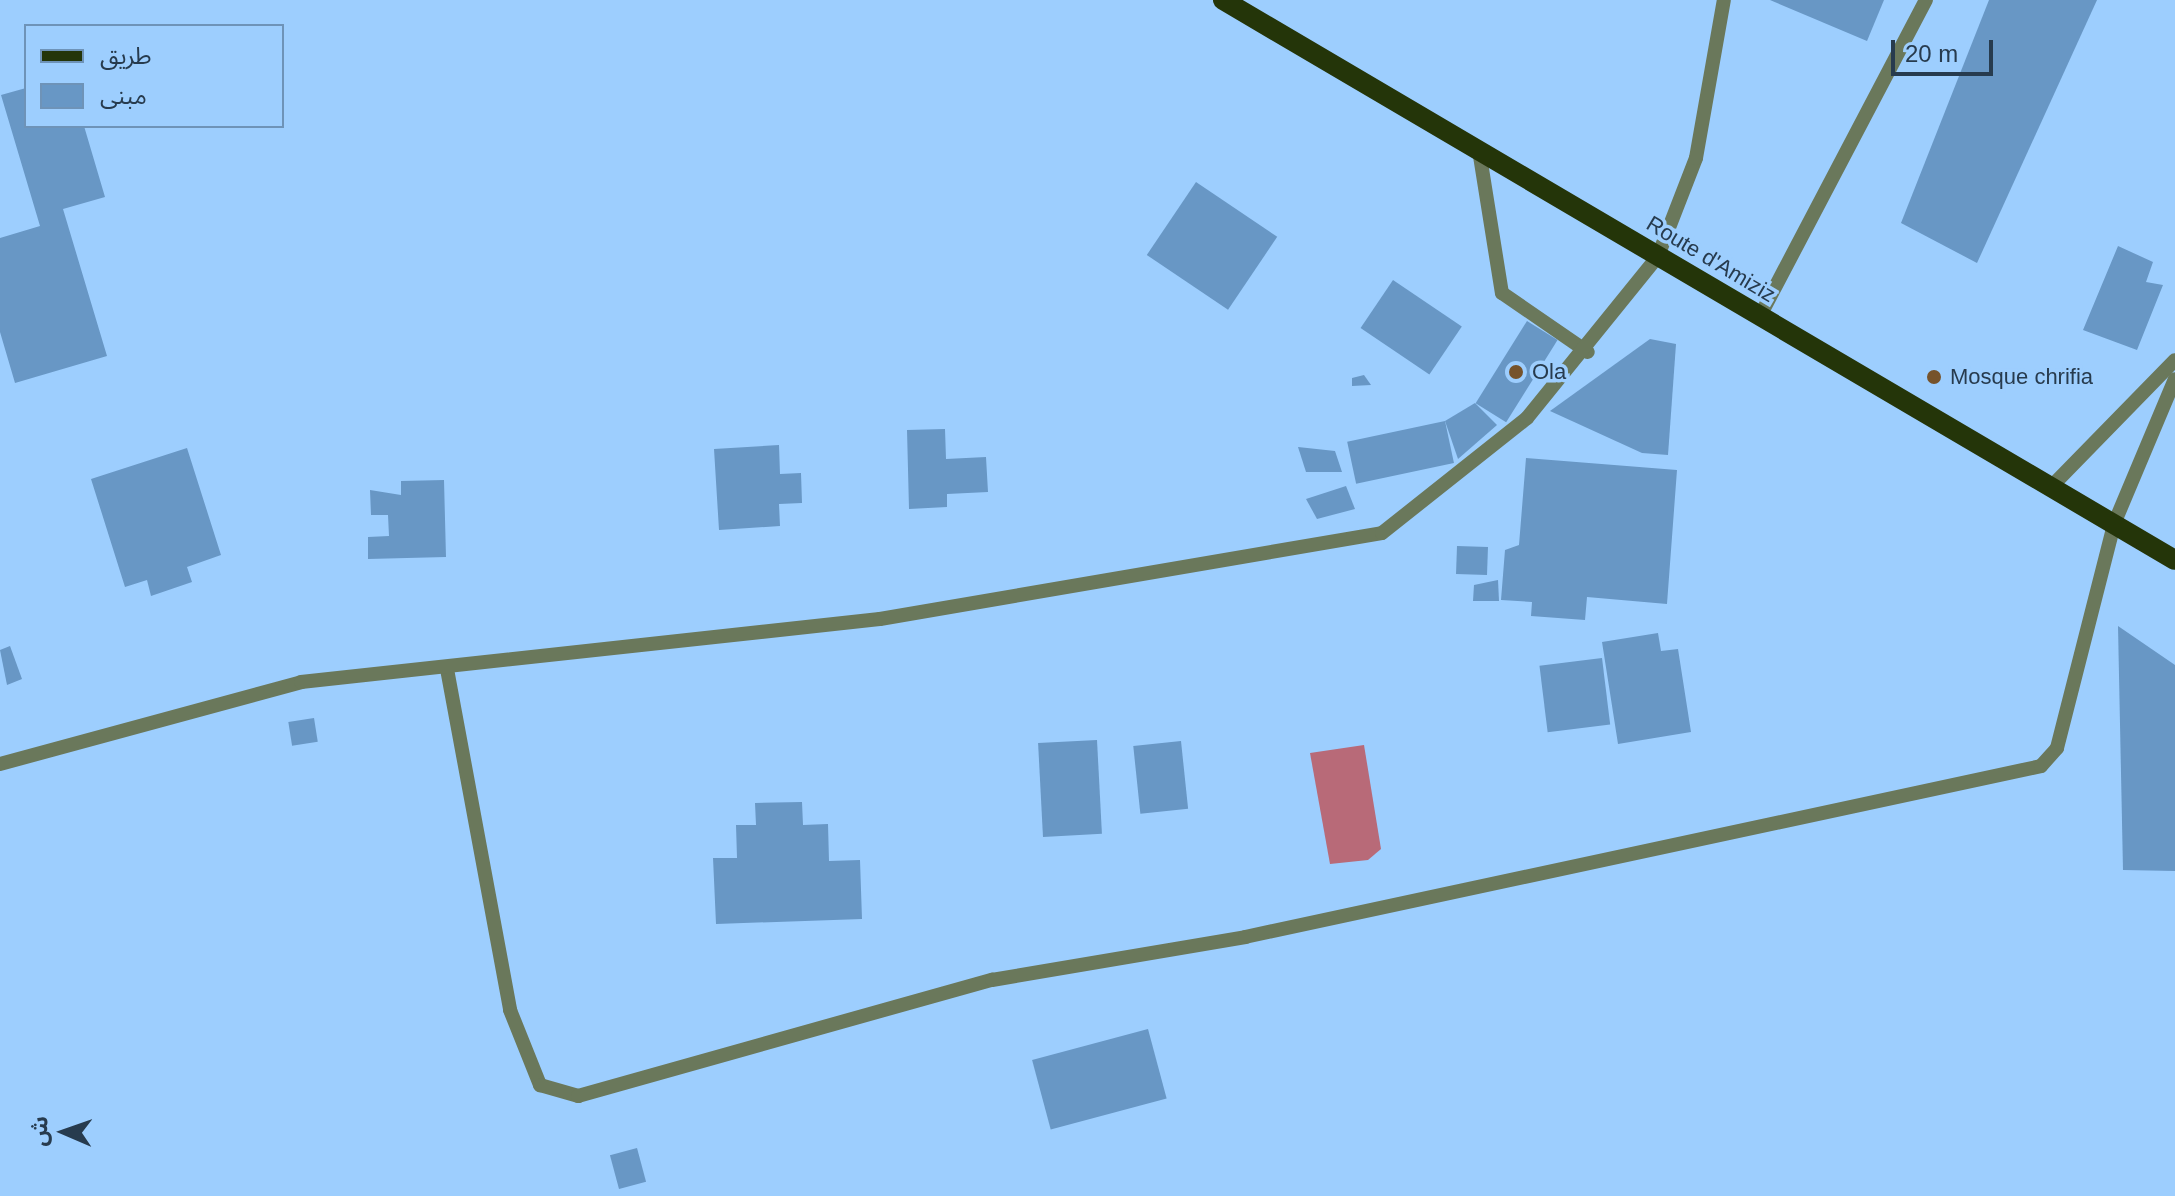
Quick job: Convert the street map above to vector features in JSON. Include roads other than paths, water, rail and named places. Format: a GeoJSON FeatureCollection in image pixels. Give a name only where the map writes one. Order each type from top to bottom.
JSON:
{"type":"FeatureCollection","features":[{"type":"Feature","properties":{"kind":"main road","name":"Route d'Amiziz"},"geometry":{"type":"LineString","coordinates":[[1223,0],[2175,560]]}},
{"type":"Feature","properties":{"kind":"street"},"geometry":{"type":"LineString","coordinates":[[0,764],[245,692],[880,619],[1362,541],[1402,520],[1527,418],[1588,352],[1658,256],[1696,158],[1724,0]]}},
{"type":"Feature","properties":{"kind":"street"},"geometry":{"type":"LineString","coordinates":[[1760,316],[1926,0]]}},
{"type":"Feature","properties":{"kind":"street"},"geometry":{"type":"LineString","coordinates":[[1479,150],[1502,293],[1588,352]]}},
{"type":"Feature","properties":{"kind":"street"},"geometry":{"type":"LineString","coordinates":[[2051,487],[2175,362]]}},
{"type":"Feature","properties":{"kind":"street"},"geometry":{"type":"LineString","coordinates":[[447,669],[510,1010],[540,1085],[578,1096],[992,980],[1245,937],[2041,766],[2057,748],[2114,524],[2175,379]]}},
{"type":"Feature","properties":{"kind":"place","name":"Ola"},"geometry":{"type":"Point","coordinates":[1516,372]}},
{"type":"Feature","properties":{"kind":"place","name":"Mosque chrifia"},"geometry":{"type":"Point","coordinates":[1934,377]}}]}
